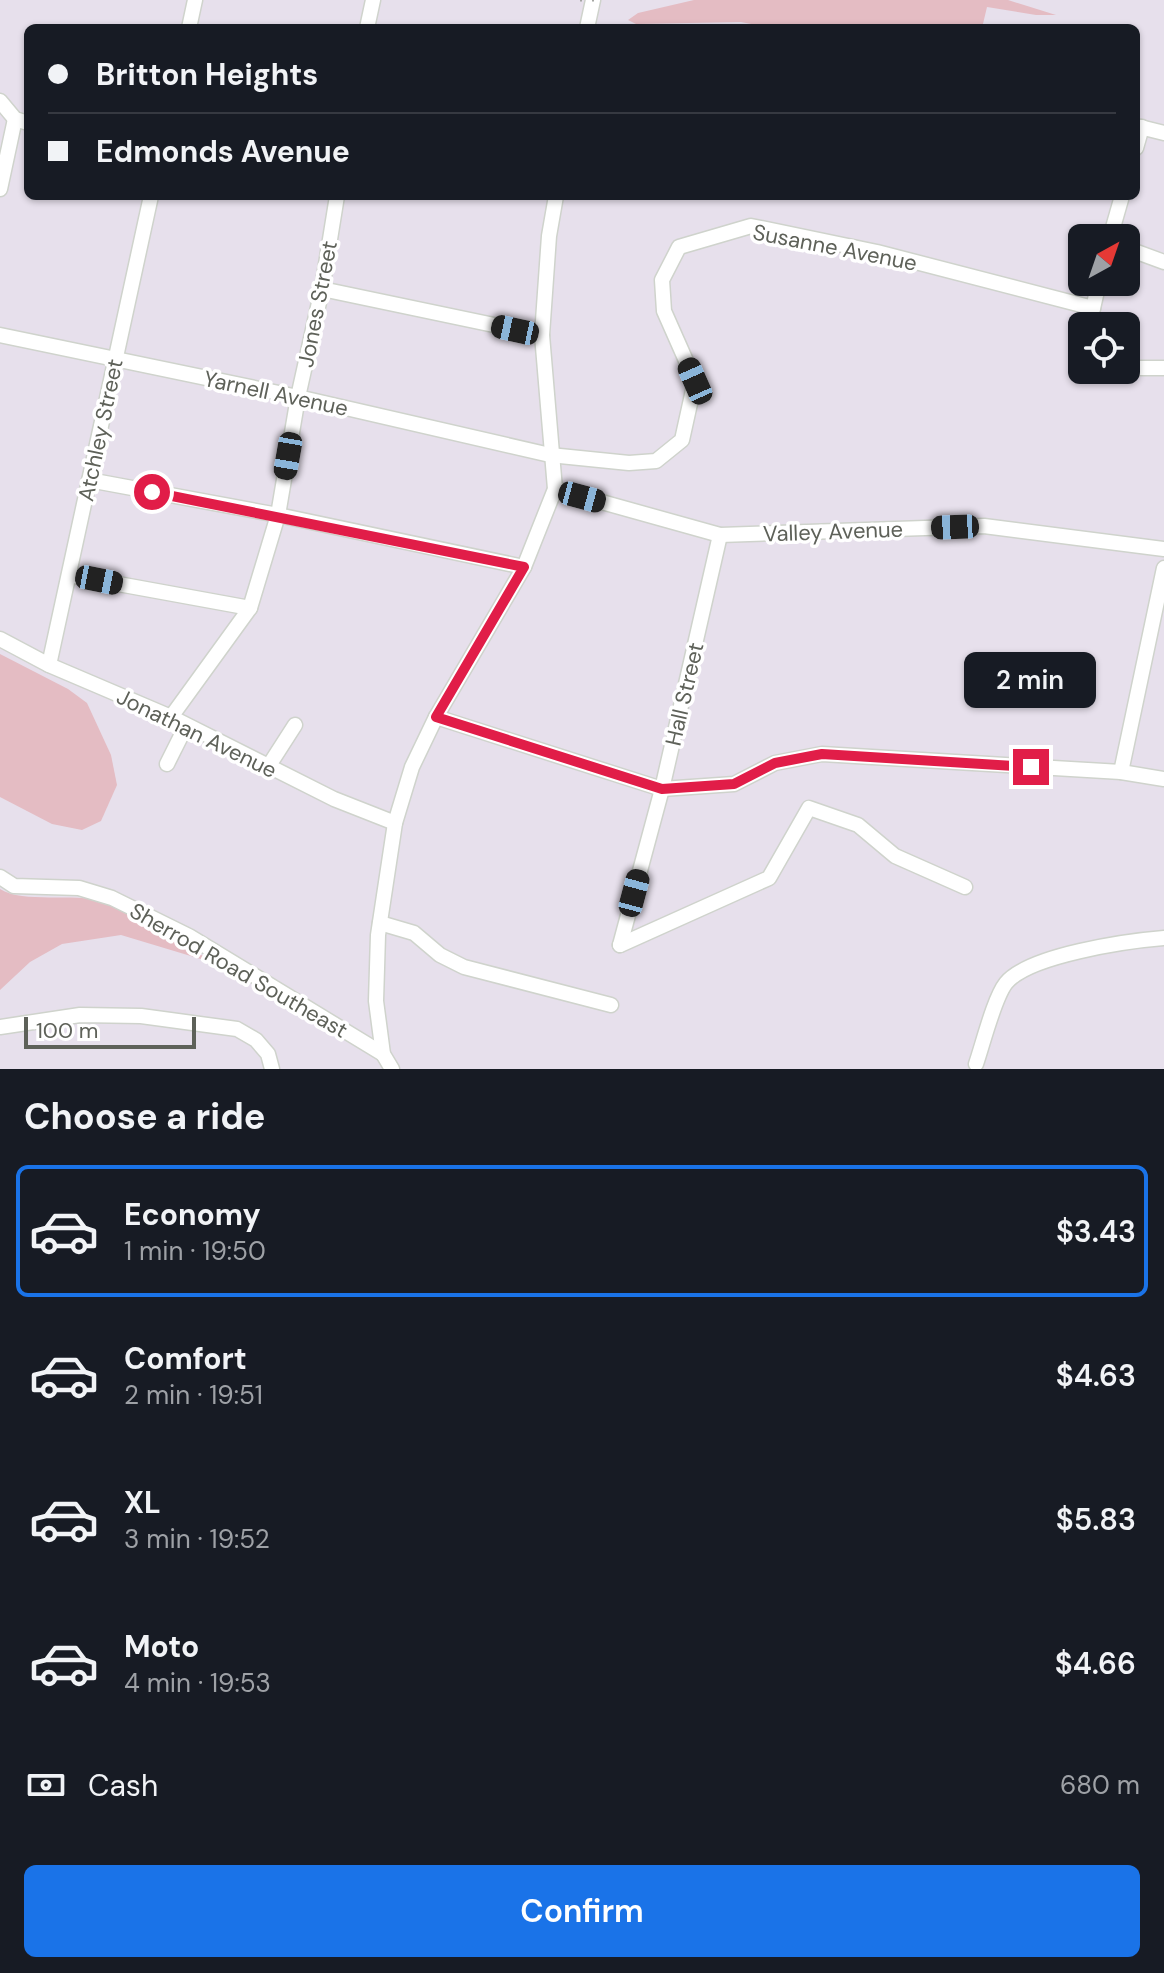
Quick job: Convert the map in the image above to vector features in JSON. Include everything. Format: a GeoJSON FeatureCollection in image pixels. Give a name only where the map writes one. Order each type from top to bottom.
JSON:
{"type":"FeatureCollection","features":[{"type":"Feature","properties":{"kind":"street"},"geometry":{"type":"LineString","coordinates":[[190,24],[195,0]]}},
{"type":"Feature","properties":{"kind":"street"},"geometry":{"type":"LineString","coordinates":[[368,24],[373,0]]}},
{"type":"Feature","properties":{"kind":"street"},"geometry":{"type":"LineString","coordinates":[[588,24],[593,0]]}},
{"type":"Feature","properties":{"kind":"street"},"geometry":{"type":"LineString","coordinates":[[0,101],[22,121],[0,189]]}},
{"type":"Feature","properties":{"kind":"street"},"geometry":{"type":"LineString","coordinates":[[1140,127],[1164,133]]}},
{"type":"Feature","properties":{"kind":"street","name":"Atchley Street"},"geometry":{"type":"LineString","coordinates":[[49,665],[150,200]]}},
{"type":"Feature","properties":{"kind":"street","name":"Jones Street"},"geometry":{"type":"LineString","coordinates":[[171,717],[250,608],[278,515],[336,200]]}},
{"type":"Feature","properties":{"kind":"street"},"geometry":{"type":"LineString","coordinates":[[392,1069],[383,1054],[376,1001],[380,923],[395,823],[412,767],[436,717],[524,567],[555,489],[542,335],[549,236],[555,200]]}},
{"type":"Feature","properties":{"kind":"street"},"geometry":{"type":"LineString","coordinates":[[1114,224],[1121,200]]}},
{"type":"Feature","properties":{"kind":"street","name":"Susanne Avenue"},"geometry":{"type":"LineString","coordinates":[[550,455],[629,463],[656,461],[682,440],[695,381],[664,311],[662,280],[679,247],[751,226],[877,252],[1093,308]]}},
{"type":"Feature","properties":{"kind":"street"},"geometry":{"type":"LineString","coordinates":[[1140,253],[1164,262]]}},
{"type":"Feature","properties":{"kind":"street"},"geometry":{"type":"LineString","coordinates":[[322,289],[542,335]]}},
{"type":"Feature","properties":{"kind":"street"},"geometry":{"type":"LineString","coordinates":[[1092,312],[1096,296]]}},
{"type":"Feature","properties":{"kind":"street","name":"Yarnell Avenue"},"geometry":{"type":"LineString","coordinates":[[0,335],[298,397],[550,455]]}},
{"type":"Feature","properties":{"kind":"street"},"geometry":{"type":"LineString","coordinates":[[1140,368],[1164,368]]}},
{"type":"Feature","properties":{"kind":"street"},"geometry":{"type":"LineString","coordinates":[[89,480],[278,515],[524,567]]}},
{"type":"Feature","properties":{"kind":"street","name":"Valley Avenue"},"geometry":{"type":"LineString","coordinates":[[555,489],[720,535],[984,526],[1164,549]]}},
{"type":"Feature","properties":{"kind":"street","name":"Hall Street"},"geometry":{"type":"LineString","coordinates":[[720,535],[662,789],[620,945],[769,878],[809,808],[858,825],[895,856],[965,887]]}},
{"type":"Feature","properties":{"kind":"street"},"geometry":{"type":"LineString","coordinates":[[1121,772],[1164,568]]}},
{"type":"Feature","properties":{"kind":"street"},"geometry":{"type":"LineString","coordinates":[[69,575],[250,608]]}},
{"type":"Feature","properties":{"kind":"street","name":"Jonathan Avenue"},"geometry":{"type":"LineString","coordinates":[[0,639],[49,665],[171,717],[368,814],[395,823]]}},
{"type":"Feature","properties":{"kind":"street"},"geometry":{"type":"LineString","coordinates":[[436,717],[662,789],[734,784],[775,763],[822,754],[1121,772],[1164,779]]}},
{"type":"Feature","properties":{"kind":"street"},"geometry":{"type":"LineString","coordinates":[[268,767],[295,725]]}},
{"type":"Feature","properties":{"kind":"street"},"geometry":{"type":"LineString","coordinates":[[167,764],[186,726]]}},
{"type":"Feature","properties":{"kind":"street","name":"Sherrod Road Southeast"},"geometry":{"type":"LineString","coordinates":[[0,877],[14,886],[79,888],[112,898],[189,936],[383,1054]]}},
{"type":"Feature","properties":{"kind":"street"},"geometry":{"type":"LineString","coordinates":[[380,923],[414,933],[440,955],[464,967],[611,1005]]}},
{"type":"Feature","properties":{"kind":"street"},"geometry":{"type":"LineString","coordinates":[[976,1064],[1004,986],[1018,971],[1074,953],[1164,938]]}},
{"type":"Feature","properties":{"kind":"street"},"geometry":{"type":"LineString","coordinates":[[0,1027],[80,1015],[141,1016],[237,1029],[256,1040],[268,1054],[272,1069]]}},
{"type":"Feature","properties":{"kind":"shaded area"},"geometry":{"type":"Polygon","coordinates":[[[694,0],[1008,0],[1056,15],[987,7],[983,24],[636,24],[628,20],[638,13],[694,0]]]}},
{"type":"Feature","properties":{"kind":"shaded area"},"geometry":{"type":"Polygon","coordinates":[[[0,654],[68,689],[87,703],[111,755],[117,785],[101,821],[82,830],[52,824],[0,797],[0,654]]]}},
{"type":"Feature","properties":{"kind":"shaded area"},"geometry":{"type":"Polygon","coordinates":[[[0,889],[22,896],[92,899],[119,907],[214,963],[121,935],[62,944],[30,962],[0,990],[0,889]]]}},
{"type":"Feature","properties":{"kind":"railway"},"geometry":{"type":"LineString","coordinates":[[580,0],[597,0]]}},
{"type":"Feature","properties":{"kind":"route"},"geometry":{"type":"LineString","coordinates":[[152,492],[524,567],[436,717],[662,789],[734,784],[775,763],[822,754],[1031,767]]}}]}
